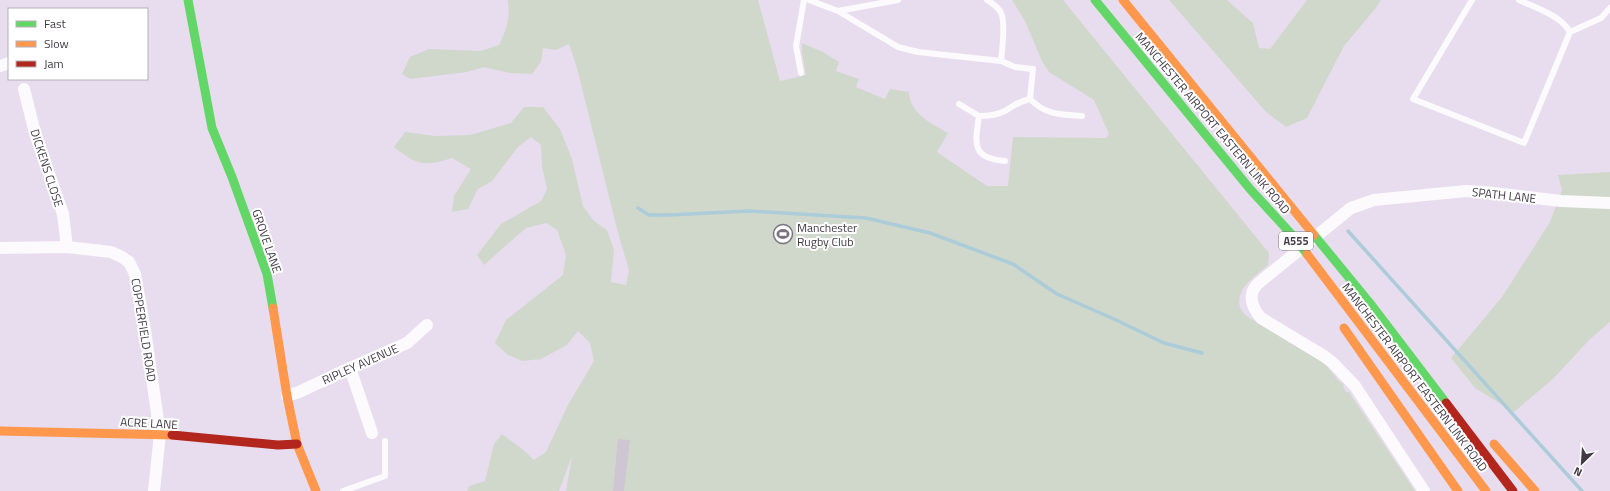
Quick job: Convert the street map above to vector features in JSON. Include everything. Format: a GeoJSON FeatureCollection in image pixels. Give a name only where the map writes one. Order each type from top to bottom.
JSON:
{"type":"FeatureCollection","features":[{"type":"Feature","properties":{"kind":"main road","name":"MANCHESTER AIRPORT EASTERN LINK ROAD"},"geometry":{"type":"LineString","coordinates":[[1095,0],[1250,189],[1294,237],[1486,491]]}},
{"type":"Feature","properties":{"kind":"main road","name":"MANCHESTER AIRPORT EASTERN LINK ROAD"},"geometry":{"type":"LineString","coordinates":[[1123,0],[1369,302],[1513,491]]}},
{"type":"Feature","properties":{"kind":"main road","name":"GROVE LANE"},"geometry":{"type":"LineString","coordinates":[[191,2],[212,128],[232,177],[267,274],[287,396],[297,444],[316,491]]}},
{"type":"Feature","properties":{"kind":"main road"},"geometry":{"type":"LineString","coordinates":[[1250,189],[1280,236]]}},
{"type":"Feature","properties":{"kind":"main road"},"geometry":{"type":"LineString","coordinates":[[1289,249],[1298,262]]}},
{"type":"Feature","properties":{"kind":"main road"},"geometry":{"type":"LineString","coordinates":[[1369,302],[1458,403]]}},
{"type":"Feature","properties":{"kind":"main road"},"geometry":{"type":"LineString","coordinates":[[1339,320],[1458,491]]}},
{"type":"Feature","properties":{"kind":"main road","name":"ACRE LANE"},"geometry":{"type":"LineString","coordinates":[[0,431],[160,434],[278,445],[297,444]]}},
{"type":"Feature","properties":{"kind":"main road"},"geometry":{"type":"LineString","coordinates":[[1489,438],[1535,491]]}},
{"type":"Feature","properties":{"kind":"street","name":"DICKENS CLOSE"},"geometry":{"type":"LineString","coordinates":[[24,89],[35,133],[63,214],[67,247]]}},
{"type":"Feature","properties":{"kind":"street","name":"SPATH LANE"},"geometry":{"type":"LineString","coordinates":[[1424,491],[1364,398],[1344,374],[1324,356],[1261,318],[1254,310],[1251,302],[1251,294],[1253,289],[1351,208],[1374,200],[1466,191],[1561,201],[1610,203]]}},
{"type":"Feature","properties":{"kind":"street","name":"COPPERFIELD ROAD"},"geometry":{"type":"LineString","coordinates":[[0,248],[67,247],[111,252],[129,262],[135,274],[145,330],[160,434],[154,491]]}},
{"type":"Feature","properties":{"kind":"street","name":"RIPLEY AVENUE"},"geometry":{"type":"LineString","coordinates":[[287,396],[407,343],[428,325]]}},
{"type":"Feature","properties":{"kind":"street"},"geometry":{"type":"LineString","coordinates":[[350,368],[372,433]]}},
{"type":"Feature","properties":{"kind":"lane"},"geometry":{"type":"LineString","coordinates":[[802,73],[796,46],[804,0]]}},
{"type":"Feature","properties":{"kind":"lane"},"geometry":{"type":"LineString","coordinates":[[809,0],[838,11],[898,47],[918,52],[1001,61],[1014,67],[1034,69],[1030,99],[1038,108],[1045,111],[1082,116]]}},
{"type":"Feature","properties":{"kind":"lane"},"geometry":{"type":"LineString","coordinates":[[838,11],[898,0]]}},
{"type":"Feature","properties":{"kind":"lane"},"geometry":{"type":"LineString","coordinates":[[987,0],[996,6],[1002,14],[1003,39],[1001,61]]}},
{"type":"Feature","properties":{"kind":"lane"},"geometry":{"type":"LineString","coordinates":[[1472,0],[1413,99],[1524,143],[1570,32],[1601,18],[1610,8]]}},
{"type":"Feature","properties":{"kind":"lane"},"geometry":{"type":"LineString","coordinates":[[1519,0],[1544,11],[1565,24],[1570,32]]}},
{"type":"Feature","properties":{"kind":"lane"},"geometry":{"type":"LineString","coordinates":[[958,104],[979,116],[1005,111],[1019,101],[1030,99]]}},
{"type":"Feature","properties":{"kind":"lane"},"geometry":{"type":"LineString","coordinates":[[979,116],[976,142],[977,148],[980,153],[988,158],[1005,161]]}},
{"type":"Feature","properties":{"kind":"lane"},"geometry":{"type":"LineString","coordinates":[[343,491],[385,476],[386,441]]}},
{"type":"Feature","properties":{"kind":"shaded area"},"geometry":{"type":"Polygon","coordinates":[[[508,0],[758,0],[780,81],[806,75],[802,53],[802,43],[823,52],[839,62],[836,71],[859,79],[856,87],[885,99],[890,89],[909,92],[910,100],[917,112],[922,117],[948,133],[937,152],[987,186],[1008,186],[1013,137],[1106,138],[1109,134],[1094,100],[1049,72],[1042,61],[1025,21],[1012,0],[1063,0],[1269,253],[1268,265],[1243,288],[1239,300],[1242,311],[1248,317],[1325,364],[1339,381],[1344,384],[1343,386],[1346,392],[1349,392],[1415,491],[566,491],[572,456],[559,491],[467,491],[469,486],[485,481],[494,444],[502,434],[534,460],[546,452],[568,405],[594,361],[590,343],[578,331],[567,345],[541,359],[522,361],[508,355],[495,343],[506,320],[563,275],[566,255],[557,230],[546,223],[526,228],[484,265],[477,255],[501,224],[541,201],[547,189],[542,167],[541,145],[531,137],[518,147],[492,181],[478,189],[468,209],[452,212],[454,196],[471,169],[452,158],[434,163],[421,163],[409,158],[394,147],[405,132],[435,136],[470,135],[511,123],[524,107],[543,107],[560,129],[572,159],[583,206],[594,221],[607,230],[614,250],[611,282],[626,285],[629,270],[618,233],[577,68],[569,44],[556,50],[543,48],[541,62],[532,74],[509,73],[484,67],[467,72],[410,79],[402,74],[410,57],[429,49],[481,51],[499,45],[507,23],[509,12],[508,0]]]}},
{"type":"Feature","properties":{"kind":"shaded area"},"geometry":{"type":"Polygon","coordinates":[[[1169,0],[1227,0],[1253,23],[1259,48],[1270,49],[1307,0],[1381,0],[1344,46],[1307,118],[1286,127],[1266,112],[1169,0]]]}},
{"type":"Feature","properties":{"kind":"shaded area"},"geometry":{"type":"Polygon","coordinates":[[[1610,172],[1610,322],[1589,340],[1554,378],[1514,412],[1475,388],[1451,358],[1502,297],[1550,222],[1562,190],[1558,175],[1610,172]]]}},
{"type":"Feature","properties":{"kind":"building"},"geometry":{"type":"Polygon","coordinates":[[[618,439],[630,440],[624,491],[613,491],[618,439]]]}},
{"type":"Feature","properties":{"kind":"waterway"},"geometry":{"type":"LineString","coordinates":[[638,208],[649,215],[749,211],[866,218],[930,233],[1013,264],[1057,294],[1164,343],[1202,353]]}},
{"type":"Feature","properties":{"kind":"waterway"},"geometry":{"type":"LineString","coordinates":[[1348,231],[1582,491]]}},
{"type":"Feature","properties":{"kind":"traffic: fast"},"geometry":{"type":"LineString","coordinates":[[188,0],[212,128],[232,177],[267,274],[273,308]]}},
{"type":"Feature","properties":{"kind":"traffic: fast"},"geometry":{"type":"LineString","coordinates":[[1095,0],[1250,189],[1294,237],[1307,254]]}},
{"type":"Feature","properties":{"kind":"traffic: fast"},"geometry":{"type":"LineString","coordinates":[[1314,235],[1369,302],[1446,403]]}},
{"type":"Feature","properties":{"kind":"traffic: slow"},"geometry":{"type":"LineString","coordinates":[[1123,0],[1314,235]]}},
{"type":"Feature","properties":{"kind":"traffic: slow"},"geometry":{"type":"LineString","coordinates":[[1307,254],[1486,491]]}},
{"type":"Feature","properties":{"kind":"traffic: slow"},"geometry":{"type":"LineString","coordinates":[[273,308],[287,396],[297,444],[316,491]]}},
{"type":"Feature","properties":{"kind":"traffic: slow"},"geometry":{"type":"LineString","coordinates":[[1344,328],[1458,491]]}},
{"type":"Feature","properties":{"kind":"traffic: slow"},"geometry":{"type":"LineString","coordinates":[[0,431],[172,435]]}},
{"type":"Feature","properties":{"kind":"traffic: slow"},"geometry":{"type":"LineString","coordinates":[[1494,444],[1535,491]]}},
{"type":"Feature","properties":{"kind":"traffic: jam"},"geometry":{"type":"LineString","coordinates":[[1446,403],[1513,491]]}},
{"type":"Feature","properties":{"kind":"traffic: jam"},"geometry":{"type":"LineString","coordinates":[[172,435],[278,445],[297,444]]}},
{"type":"Feature","properties":{"kind":"place","name":"Manchester Rugby Club"},"geometry":{"type":"Point","coordinates":[783,234]}}]}
